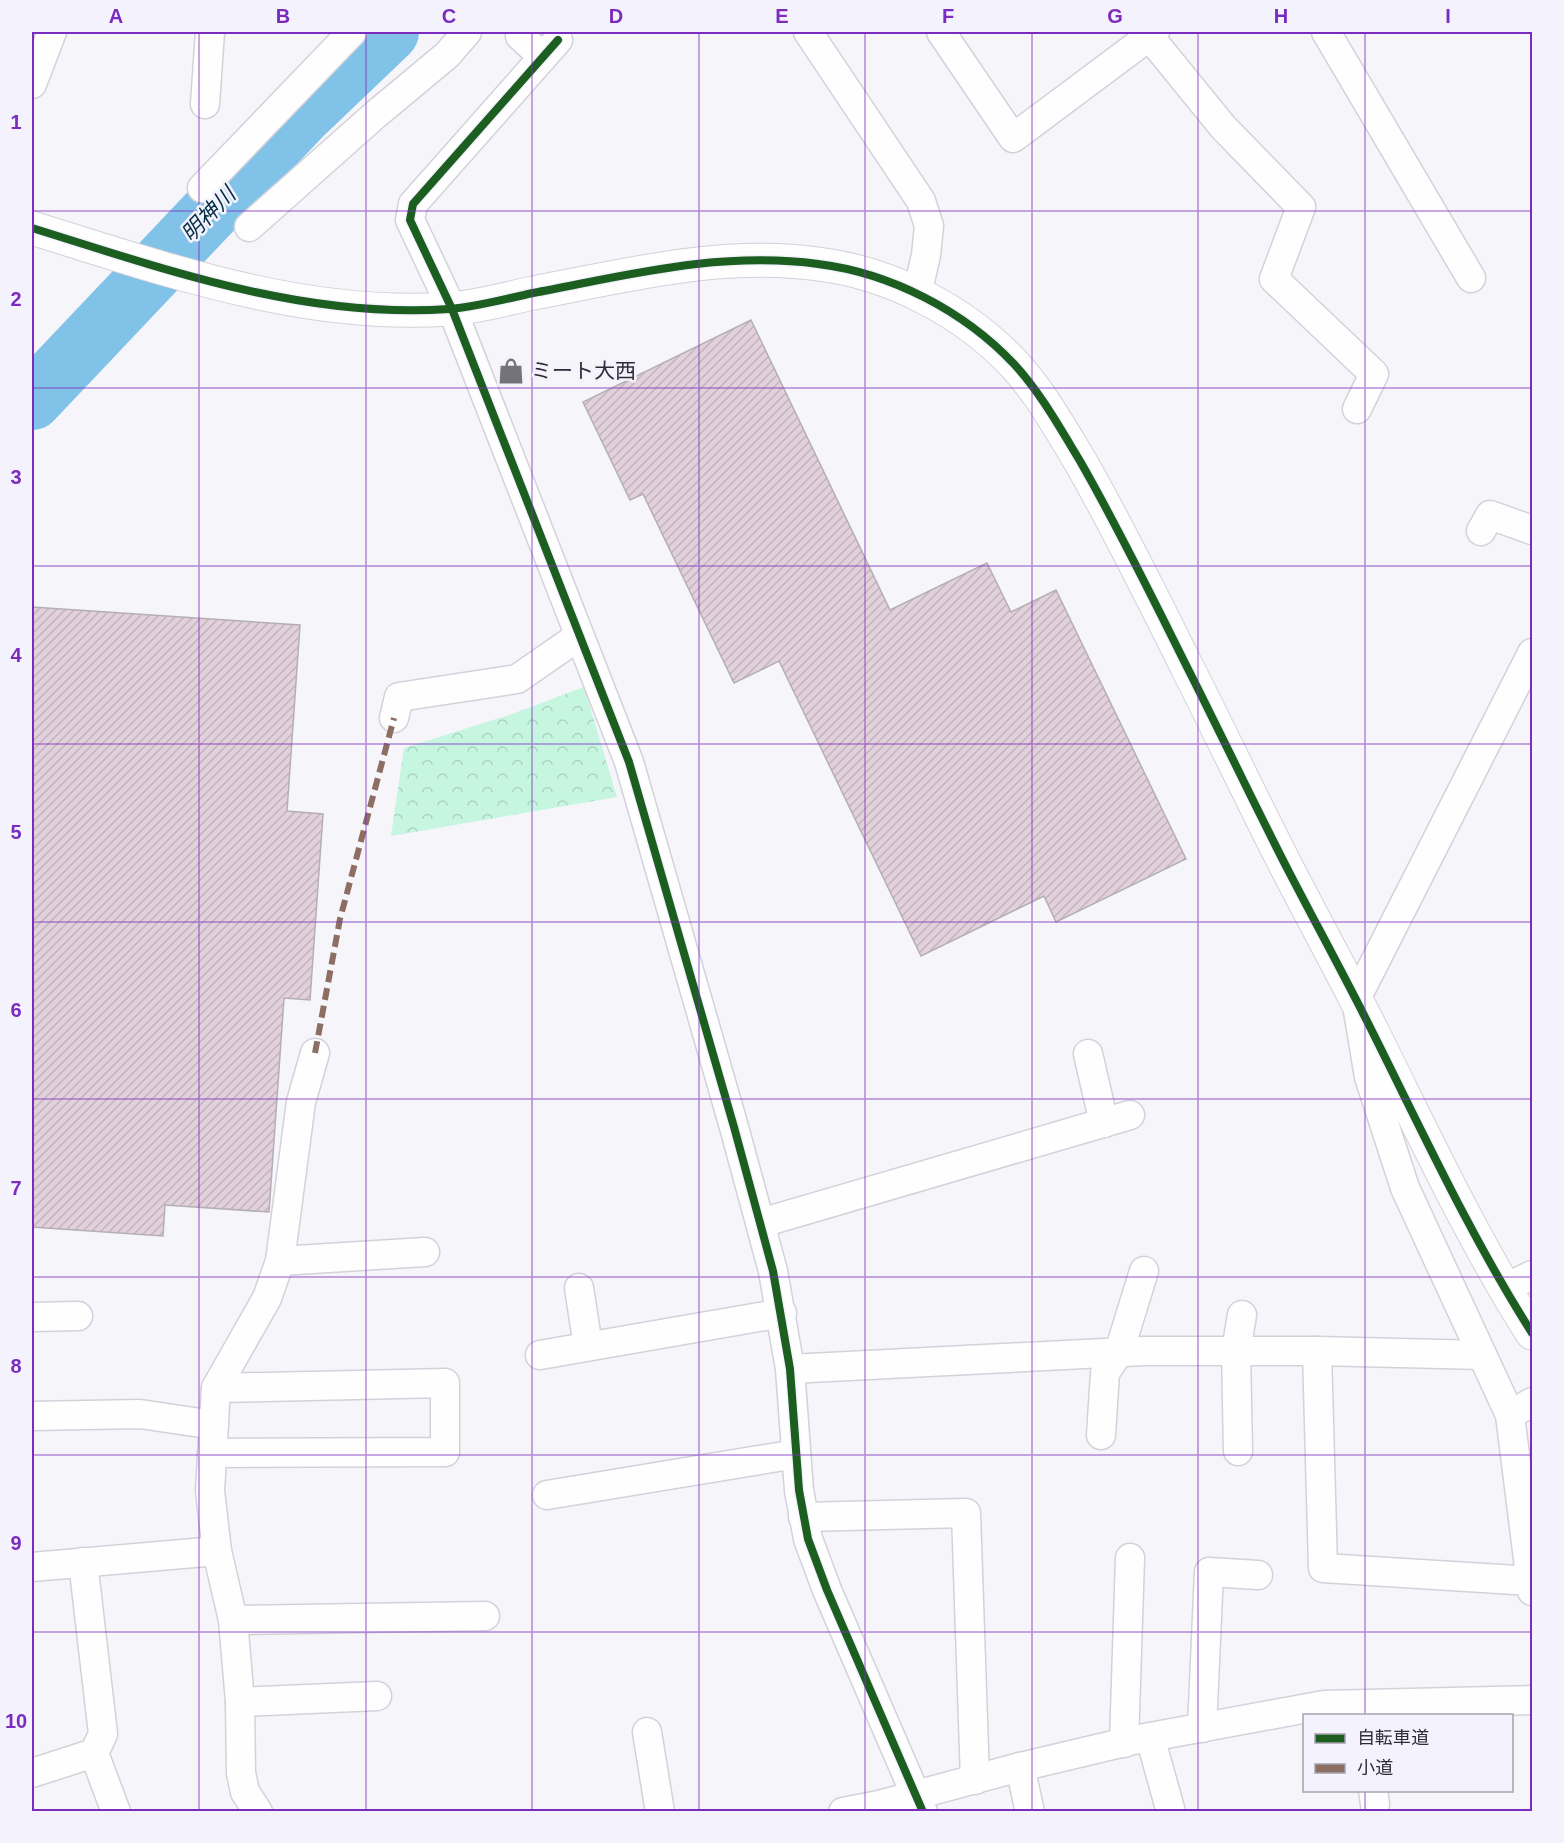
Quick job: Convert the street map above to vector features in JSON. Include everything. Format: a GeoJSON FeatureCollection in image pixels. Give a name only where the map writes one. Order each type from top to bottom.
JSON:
{"type":"FeatureCollection","features":[{"type":"Feature","properties":{"kind":"street"},"geometry":{"type":"LineString","coordinates":[[32,84],[52,32]]}},
{"type":"Feature","properties":{"kind":"street"},"geometry":{"type":"LineString","coordinates":[[205,104],[210,32]]}},
{"type":"Feature","properties":{"kind":"street"},"geometry":{"type":"LineString","coordinates":[[202,188],[352,32]]}},
{"type":"Feature","properties":{"kind":"street"},"geometry":{"type":"LineString","coordinates":[[249,227],[375,115],[447,55],[467,32]]}},
{"type":"Feature","properties":{"kind":"street"},"geometry":{"type":"LineString","coordinates":[[808,32],[921,201],[928,226],[926,255],[917,294]]}},
{"type":"Feature","properties":{"kind":"street"},"geometry":{"type":"LineString","coordinates":[[941,32],[1013,138],[1152,34],[1223,127],[1301,207],[1274,279],[1374,374],[1357,409]]}},
{"type":"Feature","properties":{"kind":"street"},"geometry":{"type":"LineString","coordinates":[[1326,32],[1471,278]]}},
{"type":"Feature","properties":{"kind":"street"},"geometry":{"type":"LineString","coordinates":[[520,36],[550,49],[413,204],[410,220],[452,309],[629,762],[761,1223],[782,1313],[790,1369],[802,1517],[808,1539],[827,1590],[920,1803]]}},
{"type":"Feature","properties":{"kind":"street"},"geometry":{"type":"LineString","coordinates":[[32,228],[199,279],[281,298],[331,305],[388,309],[452,309],[698,262],[765,259],[824,264],[878,278],[917,294],[971,324],[1016,366],[1057,421],[1112,516],[1288,870],[1460,1206],[1518,1282],[1533,1333]]}},
{"type":"Feature","properties":{"kind":"street"},"geometry":{"type":"LineString","coordinates":[[1481,531],[1490,515],[1533,530]]}},
{"type":"Feature","properties":{"kind":"street"},"geometry":{"type":"LineString","coordinates":[[394,718],[399,697],[517,679],[579,636]]}},
{"type":"Feature","properties":{"kind":"street"},"geometry":{"type":"LineString","coordinates":[[1317,1351],[1323,1568],[1532,1586],[1521,1409],[1482,1355],[1405,1188],[1369,1077],[1356,999],[1531,662]]}},
{"type":"Feature","properties":{"kind":"street"},"geometry":{"type":"LineString","coordinates":[[258,1812],[245,1792],[241,1773],[240,1702],[233,1620],[217,1551],[210,1491],[216,1388],[267,1298],[280,1260],[301,1102],[315,1053]]}},
{"type":"Feature","properties":{"kind":"street"},"geometry":{"type":"LineString","coordinates":[[761,1223],[1117,1119],[1088,1054]]}},
{"type":"Feature","properties":{"kind":"street"},"geometry":{"type":"LineString","coordinates":[[280,1260],[425,1252]]}},
{"type":"Feature","properties":{"kind":"street"},"geometry":{"type":"LineString","coordinates":[[1101,1435],[1105,1373],[1119,1352],[1144,1272]]}},
{"type":"Feature","properties":{"kind":"street"},"geometry":{"type":"LineString","coordinates":[[579,1288],[588,1346]]}},
{"type":"Feature","properties":{"kind":"street"},"geometry":{"type":"LineString","coordinates":[[540,1355],[782,1313]]}},
{"type":"Feature","properties":{"kind":"street"},"geometry":{"type":"LineString","coordinates":[[1238,1451],[1236,1351],[1242,1315]]}},
{"type":"Feature","properties":{"kind":"street"},"geometry":{"type":"LineString","coordinates":[[32,1317],[78,1316]]}},
{"type":"Feature","properties":{"kind":"street"},"geometry":{"type":"LineString","coordinates":[[790,1369],[1119,1352],[1317,1351],[1482,1355]]}},
{"type":"Feature","properties":{"kind":"street"},"geometry":{"type":"LineString","coordinates":[[212,1453],[445,1452],[445,1383],[216,1388]]}},
{"type":"Feature","properties":{"kind":"street"},"geometry":{"type":"LineString","coordinates":[[32,1416],[140,1414],[214,1425]]}},
{"type":"Feature","properties":{"kind":"street"},"geometry":{"type":"LineString","coordinates":[[547,1495],[796,1454]]}},
{"type":"Feature","properties":{"kind":"street"},"geometry":{"type":"LineString","coordinates":[[802,1517],[966,1513],[975,1780]]}},
{"type":"Feature","properties":{"kind":"street"},"geometry":{"type":"LineString","coordinates":[[32,1567],[217,1551]]}},
{"type":"Feature","properties":{"kind":"street"},"geometry":{"type":"LineString","coordinates":[[1130,1558],[1137,1740],[1171,1812]]}},
{"type":"Feature","properties":{"kind":"street"},"geometry":{"type":"LineString","coordinates":[[83,1562],[103,1734],[94,1753],[116,1812]]}},
{"type":"Feature","properties":{"kind":"street"},"geometry":{"type":"LineString","coordinates":[[1202,1728],[1209,1572],[1258,1575]]}},
{"type":"Feature","properties":{"kind":"street"},"geometry":{"type":"LineString","coordinates":[[233,1620],[485,1616]]}},
{"type":"Feature","properties":{"kind":"street"},"geometry":{"type":"LineString","coordinates":[[240,1702],[376,1696]]}},
{"type":"Feature","properties":{"kind":"street"},"geometry":{"type":"LineString","coordinates":[[843,1812],[879,1805],[920,1803],[975,1780],[1020,1767],[1137,1740],[1324,1705],[1360,1710],[1533,1700]]}},
{"type":"Feature","properties":{"kind":"street"},"geometry":{"type":"LineString","coordinates":[[647,1732],[660,1812]]}},
{"type":"Feature","properties":{"kind":"street"},"geometry":{"type":"LineString","coordinates":[[32,1773],[94,1753]]}},
{"type":"Feature","properties":{"kind":"street"},"geometry":{"type":"LineString","coordinates":[[1020,1767],[1030,1812]]}},
{"type":"Feature","properties":{"kind":"green space"},"geometry":{"type":"Polygon","coordinates":[[[584,687],[617,797],[391,836],[404,748],[512,714],[584,687]]]}},
{"type":"Feature","properties":{"kind":"building"},"geometry":{"type":"Polygon","coordinates":[[[751,320],[890,610],[987,563],[1011,612],[1056,590],[1186,859],[1056,922],[1044,896],[921,956],[779,661],[734,683],[643,494],[630,500],[583,402],[751,320]]]}},
{"type":"Feature","properties":{"kind":"building"},"geometry":{"type":"Polygon","coordinates":[[[32,607],[300,625],[287,811],[323,814],[310,1000],[284,998],[269,1212],[165,1205],[163,1236],[32,1227],[32,607]]]}},
{"type":"Feature","properties":{"kind":"waterway","name":"明神川"},"geometry":{"type":"LineString","coordinates":[[32,400],[301,116],[389,32]]}},
{"type":"Feature","properties":{"kind":"marked path"},"geometry":{"type":"LineString","coordinates":[[315,1053],[340,919],[394,718]]}},
{"type":"Feature","properties":{"kind":"cycle path"},"geometry":{"type":"LineString","coordinates":[[558,40],[413,204],[410,220],[452,309],[629,762],[773,1271],[790,1369],[799,1490],[808,1539],[827,1590],[923,1812]]}},
{"type":"Feature","properties":{"kind":"cycle path"},"geometry":{"type":"LineString","coordinates":[[32,228],[185,275],[237,288],[289,299],[395,310],[449,309],[470,306],[639,272],[710,263],[781,261],[818,264],[872,276],[899,286],[949,311],[973,327],[1014,364],[1032,386],[1080,461],[1136,564],[1275,845],[1362,1011],[1448,1184],[1488,1260],[1532,1333]]}},
{"type":"Feature","properties":{"kind":"place","name":"ミート大西"},"geometry":{"type":"Point","coordinates":[511,371]}}]}
